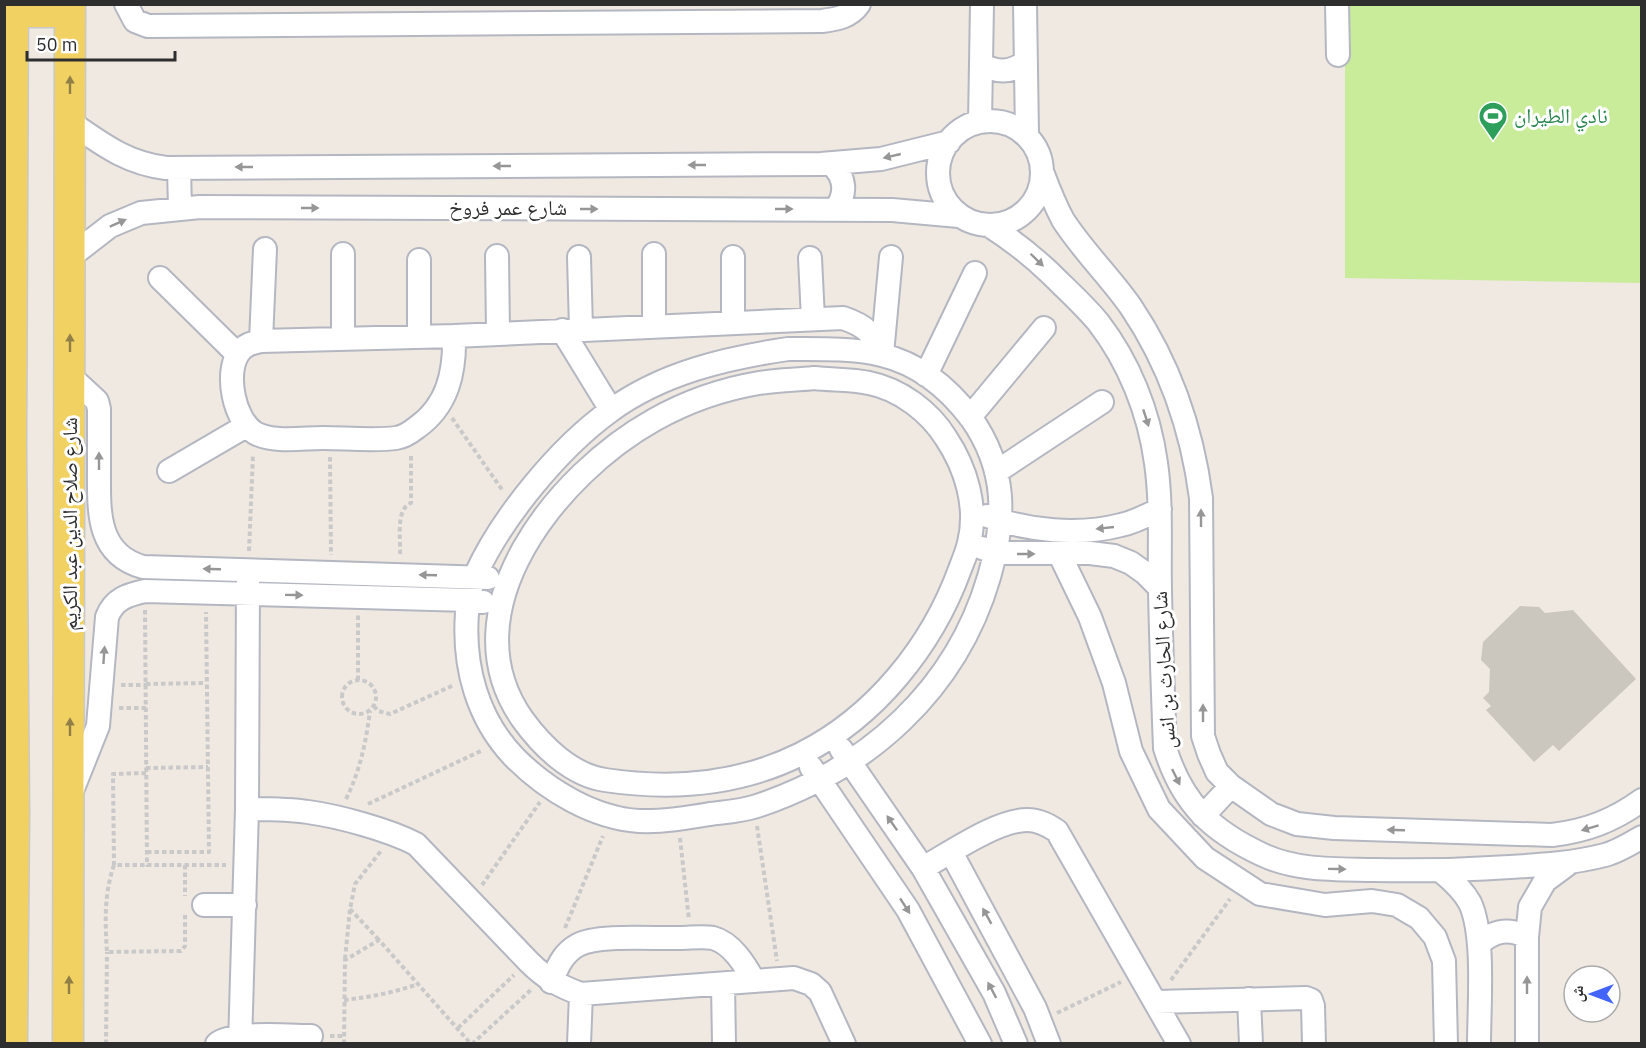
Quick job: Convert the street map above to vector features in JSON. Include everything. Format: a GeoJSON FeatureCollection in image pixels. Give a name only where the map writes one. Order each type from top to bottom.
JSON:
{"type":"FeatureCollection","features":[{"type":"Feature","properties":{"kind":"main road"},"geometry":{"type":"LineString","coordinates":[[12,1044],[9,987],[8,200],[12,8],[70,8]]}},
{"type":"Feature","properties":{"kind":"main road","name":"شارع صلاح الدين عبد الكريم"},"geometry":{"type":"LineString","coordinates":[[68,1044],[70,8]]}},
{"type":"Feature","properties":{"kind":"street"},"geometry":{"type":"LineString","coordinates":[[126,4],[135,21],[148,26],[398,14],[822,21],[838,19],[854,11],[859,4]]}},
{"type":"Feature","properties":{"kind":"street"},"geometry":{"type":"LineString","coordinates":[[980,122],[982,4]]}},
{"type":"Feature","properties":{"kind":"street"},"geometry":{"type":"LineString","coordinates":[[1026,4],[1026,135]]}},
{"type":"Feature","properties":{"kind":"street"},"geometry":{"type":"LineString","coordinates":[[1337,4],[1338,55]]}},
{"type":"Feature","properties":{"kind":"street"},"geometry":{"type":"LineString","coordinates":[[981,64],[1004,71],[1020,66],[1026,61]]}},
{"type":"Feature","properties":{"kind":"street","name":"شارع عمر فروخ"},"geometry":{"type":"LineString","coordinates":[[70,122],[129,159],[144,165],[179,168],[831,164],[881,159],[948,142]]}},
{"type":"Feature","properties":{"kind":"street"},"geometry":{"type":"LineString","coordinates":[[980,122],[1005,123],[1026,135],[1041,160],[1043,174],[1040,190],[1032,205],[1021,216],[1006,224],[990,226],[974,223],[959,216],[948,204],[940,189],[938,173],[941,156],[948,142],[968,126],[980,122]]}},
{"type":"Feature","properties":{"kind":"street"},"geometry":{"type":"LineString","coordinates":[[831,164],[841,175],[844,189],[843,197],[835,210]]}},
{"type":"Feature","properties":{"kind":"street"},"geometry":{"type":"LineString","coordinates":[[179,168],[180,209]]}},
{"type":"Feature","properties":{"kind":"street","name":"شارع الحارث بن انس"},"geometry":{"type":"LineString","coordinates":[[1043,174],[1064,220],[1130,306],[1152,342],[1171,380],[1185,419],[1196,460],[1201,498],[1203,736],[1217,772],[1231,786],[1271,814],[1297,824],[1345,828],[1552,835],[1577,832],[1601,825],[1623,814],[1641,800]]}},
{"type":"Feature","properties":{"kind":"street","name":"شارع عمر فروخ"},"geometry":{"type":"LineString","coordinates":[[70,256],[110,226],[141,213],[180,209],[892,210],[959,216]]}},
{"type":"Feature","properties":{"kind":"street","name":"شارع الحارث بن انس"},"geometry":{"type":"LineString","coordinates":[[990,226],[1030,254],[1098,322],[1119,354],[1136,388],[1149,425],[1156,462],[1160,509],[1165,748],[1177,781],[1203,816],[1262,855],[1286,864],[1321,868],[1442,872],[1568,864],[1608,855],[1641,837]]}},
{"type":"Feature","properties":{"kind":"street"},"geometry":{"type":"LineString","coordinates":[[261,341],[265,249]]}},
{"type":"Feature","properties":{"kind":"street"},"geometry":{"type":"LineString","coordinates":[[343,254],[343,339]]}},
{"type":"Feature","properties":{"kind":"street"},"geometry":{"type":"LineString","coordinates":[[654,254],[654,326]]}},
{"type":"Feature","properties":{"kind":"street"},"geometry":{"type":"LineString","coordinates":[[497,256],[498,333]]}},
{"type":"Feature","properties":{"kind":"street"},"geometry":{"type":"LineString","coordinates":[[882,355],[891,256]]}},
{"type":"Feature","properties":{"kind":"street"},"geometry":{"type":"LineString","coordinates":[[579,257],[571,330],[611,410]]}},
{"type":"Feature","properties":{"kind":"street"},"geometry":{"type":"LineString","coordinates":[[733,257],[733,322]]}},
{"type":"Feature","properties":{"kind":"street"},"geometry":{"type":"LineString","coordinates":[[810,258],[813,319]]}},
{"type":"Feature","properties":{"kind":"street"},"geometry":{"type":"LineString","coordinates":[[419,260],[419,336]]}},
{"type":"Feature","properties":{"kind":"street"},"geometry":{"type":"LineString","coordinates":[[926,375],[975,273]]}},
{"type":"Feature","properties":{"kind":"street"},"geometry":{"type":"LineString","coordinates":[[160,278],[237,354]]}},
{"type":"Feature","properties":{"kind":"street"},"geometry":{"type":"LineString","coordinates":[[454,336],[453,370],[441,403],[433,414],[412,431],[397,438],[275,438],[250,429],[239,417],[233,390],[234,363],[243,347],[261,341],[454,336],[843,318],[860,324],[874,337],[882,355]]}},
{"type":"Feature","properties":{"kind":"street"},"geometry":{"type":"LineString","coordinates":[[970,417],[1044,328]]}},
{"type":"Feature","properties":{"kind":"street"},"geometry":{"type":"LineString","coordinates":[[788,349],[824,349],[882,355],[905,363],[926,375],[946,390],[970,417],[988,449],[996,472],[1002,521],[996,554],[981,604],[958,652],[927,695],[890,733],[819,780],[754,807],[679,819],[639,821],[600,813],[531,775],[501,742],[483,714],[470,677],[465,639],[468,600],[475,576],[501,529],[534,486],[570,446],[611,410],[663,382],[696,368],[741,356],[788,349]]}},
{"type":"Feature","properties":{"kind":"street"},"geometry":{"type":"LineString","coordinates":[[70,376],[97,401],[99,409],[99,508],[102,526],[109,542],[120,556],[131,563],[143,567],[475,576],[507,580]]}},
{"type":"Feature","properties":{"kind":"street"},"geometry":{"type":"LineString","coordinates":[[814,378],[869,382],[896,393],[921,409],[941,430],[952,446],[967,482],[972,511],[970,542],[949,599],[918,652],[878,698],[831,736],[801,754],[765,769],[723,780],[681,786],[638,785],[595,778],[563,762],[536,738],[516,709],[502,676],[497,641],[500,605],[507,580],[534,531],[568,487],[609,450],[655,419],[705,397],[759,383],[814,378]]}},
{"type":"Feature","properties":{"kind":"street"},"geometry":{"type":"LineString","coordinates":[[996,472],[1102,402]]}},
{"type":"Feature","properties":{"kind":"street"},"geometry":{"type":"LineString","coordinates":[[169,471],[250,429]]}},
{"type":"Feature","properties":{"kind":"street"},"geometry":{"type":"LineString","coordinates":[[972,511],[1002,521],[1043,529],[1089,529],[1124,525],[1160,509]]}},
{"type":"Feature","properties":{"kind":"street"},"geometry":{"type":"LineString","coordinates":[[970,542],[996,554],[1090,553],[1114,556],[1131,563],[1160,588]]}},
{"type":"Feature","properties":{"kind":"street"},"geometry":{"type":"LineString","coordinates":[[1059,554],[1090,617],[1114,683],[1131,751],[1160,809],[1204,858],[1260,894],[1325,905],[1372,901],[1397,905],[1419,918],[1435,937],[1444,961],[1446,1044]]}},
{"type":"Feature","properties":{"kind":"street"},"geometry":{"type":"LineString","coordinates":[[240,1040],[248,809],[248,570]]}},
{"type":"Feature","properties":{"kind":"street"},"geometry":{"type":"LineString","coordinates":[[70,796],[93,738],[100,708],[107,617],[111,608],[119,600],[145,591],[468,600],[500,605]]}},
{"type":"Feature","properties":{"kind":"street"},"geometry":{"type":"LineString","coordinates":[[831,736],[922,868],[994,993],[1016,1044]]}},
{"type":"Feature","properties":{"kind":"street"},"geometry":{"type":"LineString","coordinates":[[801,754],[908,910],[980,1044]]}},
{"type":"Feature","properties":{"kind":"street"},"geometry":{"type":"LineString","coordinates":[[1203,816],[1231,786]]}},
{"type":"Feature","properties":{"kind":"street"},"geometry":{"type":"LineString","coordinates":[[248,809],[307,812],[337,818],[394,834],[416,843],[542,974],[580,994],[794,978],[811,984],[820,992],[844,1044]]}},
{"type":"Feature","properties":{"kind":"street"},"geometry":{"type":"LineString","coordinates":[[922,868],[1006,822],[1029,819],[1045,823],[1057,831],[1179,1044]]}},
{"type":"Feature","properties":{"kind":"street"},"geometry":{"type":"LineString","coordinates":[[951,852],[996,932],[1049,1044]]}},
{"type":"Feature","properties":{"kind":"street"},"geometry":{"type":"LineString","coordinates":[[1527,1044],[1527,937],[1530,907],[1545,881],[1568,864]]}},
{"type":"Feature","properties":{"kind":"street"},"geometry":{"type":"LineString","coordinates":[[1442,872],[1458,885],[1470,903],[1477,922],[1479,1044]]}},
{"type":"Feature","properties":{"kind":"street"},"geometry":{"type":"LineString","coordinates":[[204,905],[244,905]]}},
{"type":"Feature","properties":{"kind":"street"},"geometry":{"type":"LineString","coordinates":[[1479,944],[1497,932],[1518,932],[1527,937]]}},
{"type":"Feature","properties":{"kind":"street"},"geometry":{"type":"LineString","coordinates":[[542,974],[579,944],[602,939],[714,938],[744,963],[754,981]]}},
{"type":"Feature","properties":{"kind":"street"},"geometry":{"type":"LineString","coordinates":[[723,984],[724,1044]]}},
{"type":"Feature","properties":{"kind":"street"},"geometry":{"type":"LineString","coordinates":[[579,1044],[580,994]]}},
{"type":"Feature","properties":{"kind":"street"},"geometry":{"type":"LineString","coordinates":[[1155,1002],[1309,998],[1313,1006],[1314,1044]]}},
{"type":"Feature","properties":{"kind":"street"},"geometry":{"type":"LineString","coordinates":[[1249,999],[1251,1044]]}},
{"type":"Feature","properties":{"kind":"street"},"geometry":{"type":"LineString","coordinates":[[217,1044],[220,1040],[311,1036]]}},
{"type":"Feature","properties":{"kind":"path"},"geometry":{"type":"LineString","coordinates":[[441,403],[516,509]]}},
{"type":"Feature","properties":{"kind":"path"},"geometry":{"type":"LineString","coordinates":[[248,570],[250,429]]}},
{"type":"Feature","properties":{"kind":"path"},"geometry":{"type":"LineString","coordinates":[[400,574],[401,511],[406,504],[411,503],[412,431]]}},
{"type":"Feature","properties":{"kind":"path"},"geometry":{"type":"LineString","coordinates":[[330,438],[331,572]]}},
{"type":"Feature","properties":{"kind":"path"},"geometry":{"type":"LineString","coordinates":[[145,591],[147,865]]}},
{"type":"Feature","properties":{"kind":"path"},"geometry":{"type":"LineString","coordinates":[[147,852],[209,852],[205,593]]}},
{"type":"Feature","properties":{"kind":"path"},"geometry":{"type":"LineString","coordinates":[[358,597],[358,680]]}},
{"type":"Feature","properties":{"kind":"path"},"geometry":{"type":"LineString","coordinates":[[374,706],[378,711],[390,714],[470,677]]}},
{"type":"Feature","properties":{"kind":"path"},"geometry":{"type":"LineString","coordinates":[[337,818],[354,784],[365,748],[370,711],[376,700],[374,688],[370,683],[358,680],[346,686],[343,692],[344,704],[352,713],[358,715],[370,711]]}},
{"type":"Feature","properties":{"kind":"path"},"geometry":{"type":"LineString","coordinates":[[146,684],[206,683]]}},
{"type":"Feature","properties":{"kind":"path"},"geometry":{"type":"LineString","coordinates":[[100,708],[146,708]]}},
{"type":"Feature","properties":{"kind":"path"},"geometry":{"type":"LineString","coordinates":[[337,818],[501,742]]}},
{"type":"Feature","properties":{"kind":"path"},"geometry":{"type":"LineString","coordinates":[[146,768],[208,767]]}},
{"type":"Feature","properties":{"kind":"path"},"geometry":{"type":"LineString","coordinates":[[106,1044],[105,906],[107,885],[114,865],[113,774],[146,773]]}},
{"type":"Feature","properties":{"kind":"path"},"geometry":{"type":"LineString","coordinates":[[471,900],[551,787]]}},
{"type":"Feature","properties":{"kind":"path"},"geometry":{"type":"LineString","coordinates":[[754,807],[779,979]]}},
{"type":"Feature","properties":{"kind":"path"},"geometry":{"type":"LineString","coordinates":[[562,934],[612,815]]}},
{"type":"Feature","properties":{"kind":"path"},"geometry":{"type":"LineString","coordinates":[[679,819],[690,938]]}},
{"type":"Feature","properties":{"kind":"path"},"geometry":{"type":"LineString","coordinates":[[344,1044],[345,960],[355,884],[394,834]]}},
{"type":"Feature","properties":{"kind":"path"},"geometry":{"type":"LineString","coordinates":[[114,865],[246,866]]}},
{"type":"Feature","properties":{"kind":"path"},"geometry":{"type":"LineString","coordinates":[[107,952],[183,950],[185,946],[185,865]]}},
{"type":"Feature","properties":{"kind":"path"},"geometry":{"type":"LineString","coordinates":[[1155,1002],[1242,882]]}},
{"type":"Feature","properties":{"kind":"path"},"geometry":{"type":"LineString","coordinates":[[350,909],[472,1044],[542,974]]}},
{"type":"Feature","properties":{"kind":"path"},"geometry":{"type":"LineString","coordinates":[[345,960],[379,940]]}},
{"type":"Feature","properties":{"kind":"path"},"geometry":{"type":"LineString","coordinates":[[458,1028],[542,974]]}},
{"type":"Feature","properties":{"kind":"path"},"geometry":{"type":"LineString","coordinates":[[1040,1021],[1139,974]]}},
{"type":"Feature","properties":{"kind":"path"},"geometry":{"type":"LineString","coordinates":[[344,1000],[386,994],[418,984]]}},
{"type":"Feature","properties":{"kind":"green space","name":"نادي الطيران"},"geometry":{"type":"Polygon","coordinates":[[[1345,5],[1641,5],[1641,283],[1345,278],[1345,5]]]}},
{"type":"Feature","properties":{"kind":"building"},"geometry":{"type":"Polygon","coordinates":[[[1520,606],[1539,607],[1545,613],[1573,610],[1636,679],[1559,751],[1553,745],[1534,762],[1486,710],[1491,706],[1483,698],[1489,692],[1490,669],[1481,660],[1483,642],[1520,606]]]}},
{"type":"Feature","properties":{"kind":"place","name":"نادي الطيران"},"geometry":{"type":"Point","coordinates":[1493,142]}}]}
